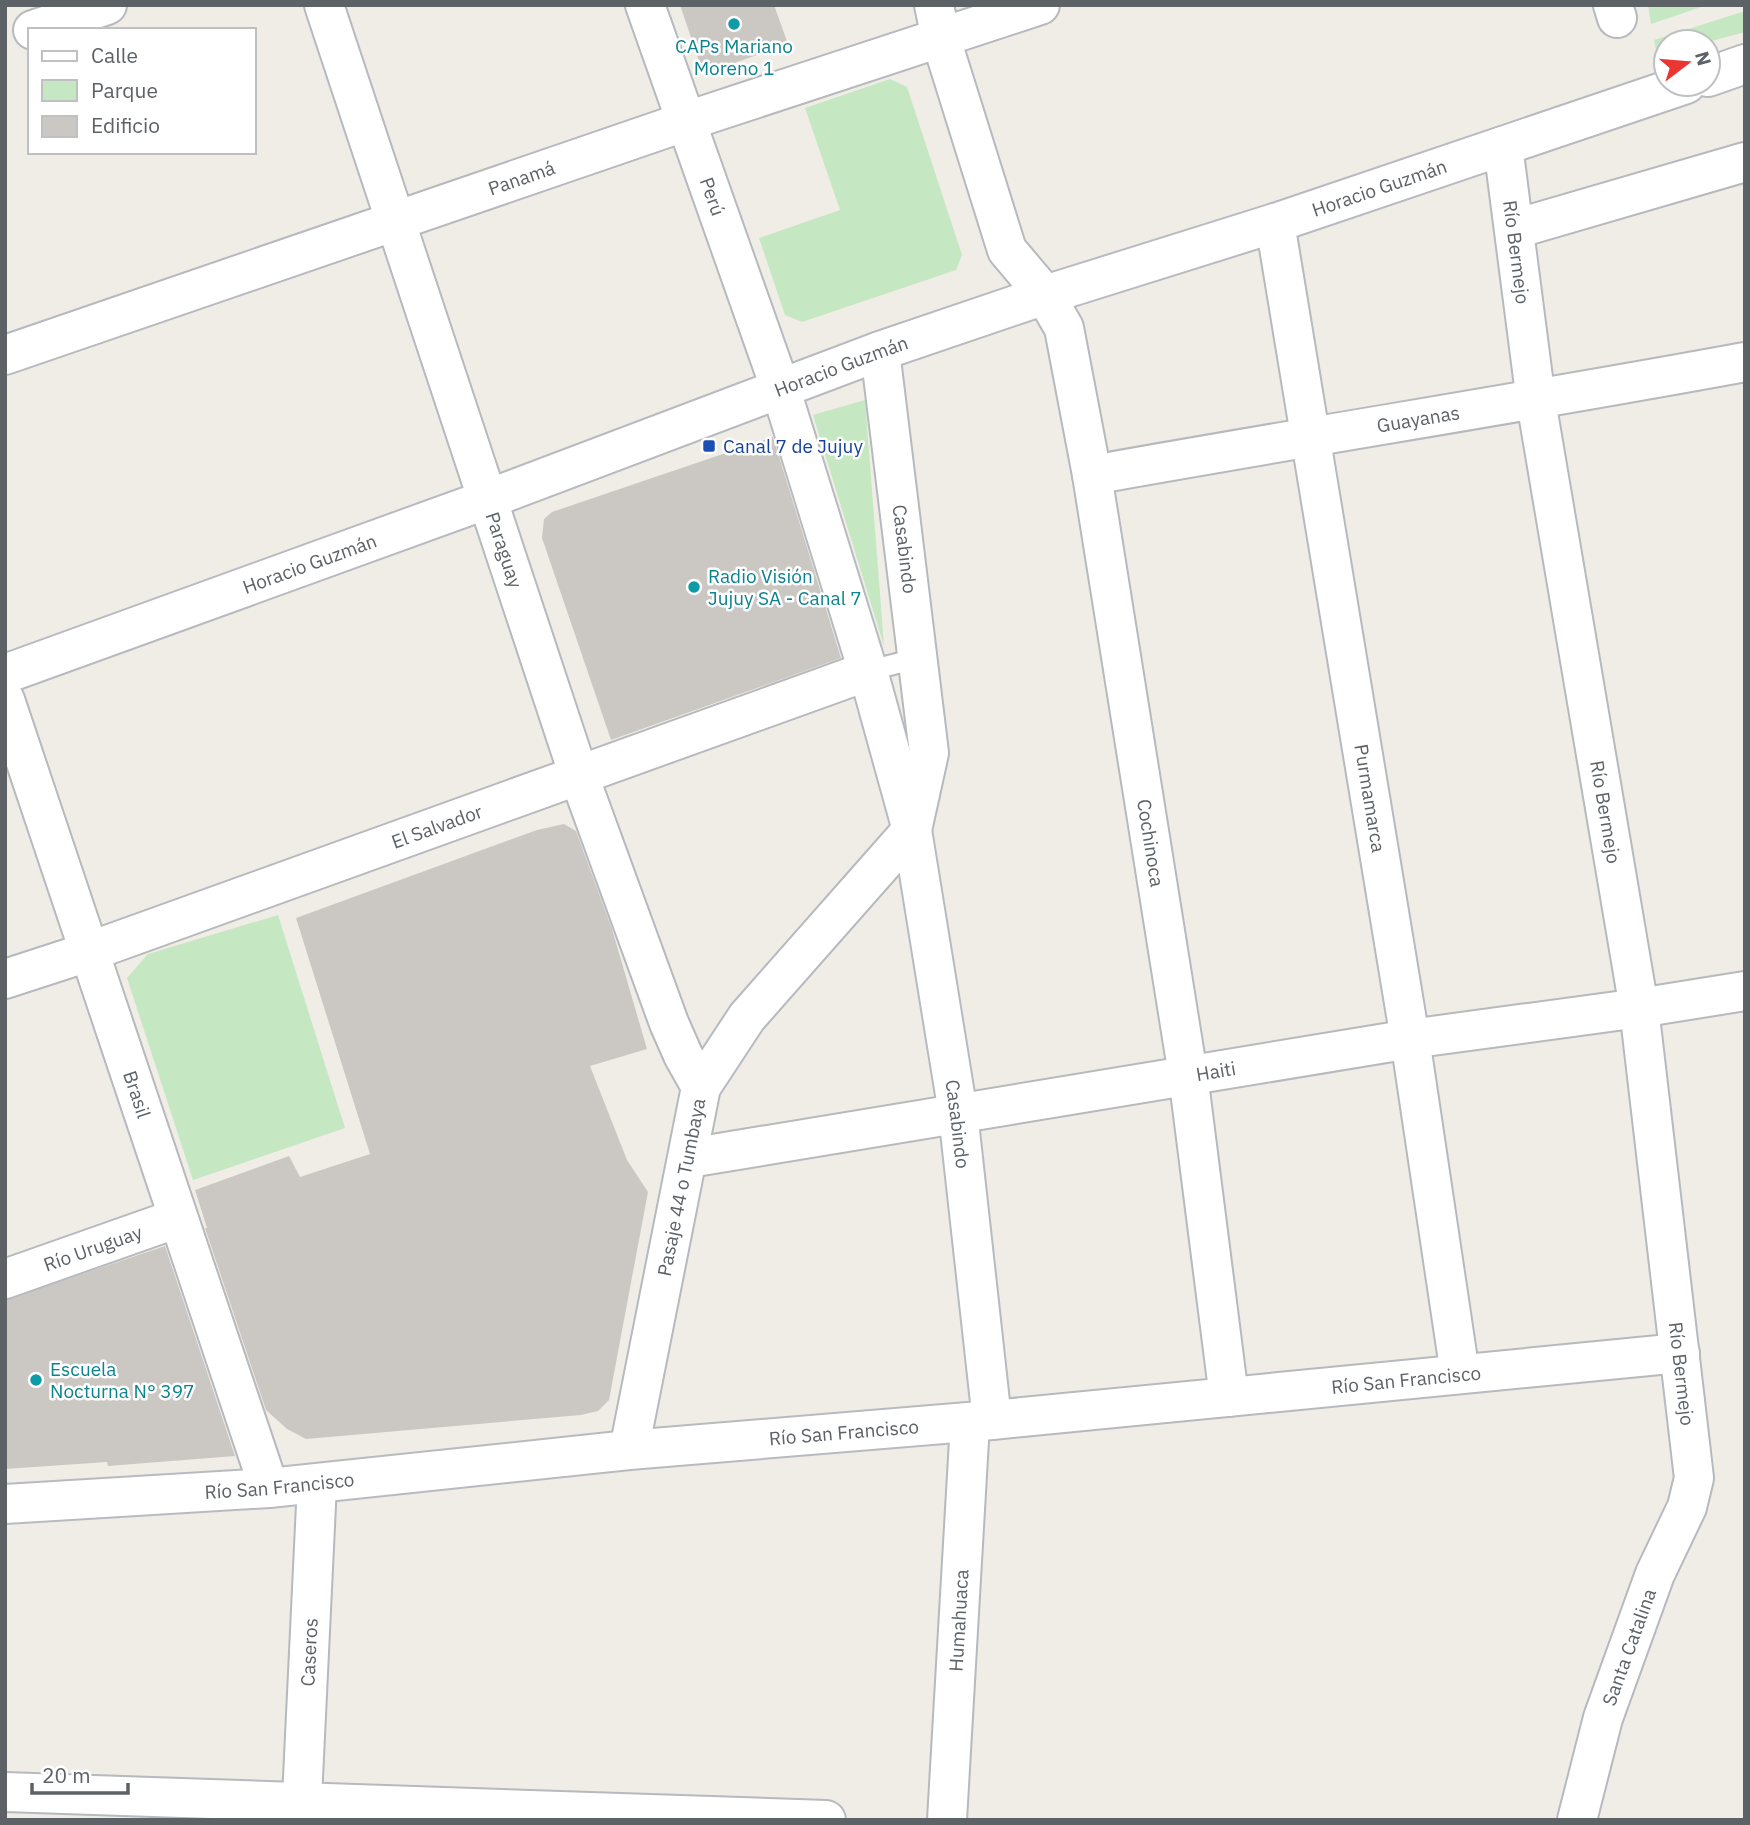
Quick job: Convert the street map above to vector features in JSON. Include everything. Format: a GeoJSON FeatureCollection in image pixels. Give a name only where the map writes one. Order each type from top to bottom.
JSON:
{"type":"FeatureCollection","features":[{"type":"Feature","properties":{"kind":"street"},"geometry":{"type":"LineString","coordinates":[[38,28],[107,5]]}},
{"type":"Feature","properties":{"kind":"street","name":"Paraguay"},"geometry":{"type":"LineString","coordinates":[[324,5],[579,776],[669,1023],[701,1087]]}},
{"type":"Feature","properties":{"kind":"street","name":"Perú"},"geometry":{"type":"LineString","coordinates":[[645,5],[780,387]]}},
{"type":"Feature","properties":{"kind":"street","name":"Panamá"},"geometry":{"type":"LineString","coordinates":[[5,355],[687,121],[937,22],[1040,5]]}},
{"type":"Feature","properties":{"kind":"street","name":"Cochinoca"},"geometry":{"type":"LineString","coordinates":[[937,22],[1006,250],[1045,295],[1064,328],[1092,475],[1188,1075],[1228,1396]]}},
{"type":"Feature","properties":{"kind":"street"},"geometry":{"type":"LineString","coordinates":[[5,39],[28,31]]}},
{"type":"Feature","properties":{"kind":"street"},"geometry":{"type":"LineString","coordinates":[[1722,72],[1745,64]]}},
{"type":"Feature","properties":{"kind":"street","name":"Horacio Guzmán"},"geometry":{"type":"LineString","coordinates":[[5,674],[488,499],[880,351],[1045,295],[1275,223],[1652,96]]}},
{"type":"Feature","properties":{"kind":"street","name":"Río Bermejo"},"geometry":{"type":"LineString","coordinates":[[1503,146],[1536,401],[1639,1008],[1694,1478]]}},
{"type":"Feature","properties":{"kind":"street"},"geometry":{"type":"LineString","coordinates":[[1515,229],[1745,162]]}},
{"type":"Feature","properties":{"kind":"street","name":"Purmamarca"},"geometry":{"type":"LineString","coordinates":[[1275,223],[1410,1039],[1460,1374]]}},
{"type":"Feature","properties":{"kind":"street","name":"Casabindo"},"geometry":{"type":"LineString","coordinates":[[880,351],[929,753],[912,830]]}},
{"type":"Feature","properties":{"kind":"street","name":"Guayanas"},"geometry":{"type":"LineString","coordinates":[[1092,475],[1311,436],[1536,401],[1745,362]]}},
{"type":"Feature","properties":{"kind":"street","name":"Casabindo"},"geometry":{"type":"LineString","coordinates":[[780,387],[868,671],[912,830],[958,1113],[981,1421]]}},
{"type":"Feature","properties":{"kind":"street","name":"El Salvador"},"geometry":{"type":"LineString","coordinates":[[5,979],[868,671]]}},
{"type":"Feature","properties":{"kind":"street","name":"Brasil"},"geometry":{"type":"LineString","coordinates":[[5,700],[269,1488]]}},
{"type":"Feature","properties":{"kind":"street","name":"Pasaje 44 o Tumbaya"},"geometry":{"type":"LineString","coordinates":[[629,1450],[701,1087],[747,1017],[912,830]]}},
{"type":"Feature","properties":{"kind":"street","name":"Haiti"},"geometry":{"type":"LineString","coordinates":[[689,1158],[1410,1039],[1745,991]]}},
{"type":"Feature","properties":{"kind":"street","name":"Río Uruguay"},"geometry":{"type":"LineString","coordinates":[[5,1279],[178,1218]]}},
{"type":"Feature","properties":{"kind":"street","name":"Río San Francisco"},"geometry":{"type":"LineString","coordinates":[[5,1504],[317,1484],[629,1450],[981,1421],[1680,1353]]}},
{"type":"Feature","properties":{"kind":"street","name":"Humahuaca"},"geometry":{"type":"LineString","coordinates":[[947,1820],[981,1421]]}},
{"type":"Feature","properties":{"kind":"street","name":"Santa Catalina"},"geometry":{"type":"LineString","coordinates":[[1577,1820],[1603,1718],[1655,1574],[1687,1507],[1694,1478]]}},
{"type":"Feature","properties":{"kind":"street","name":"Caseros"},"geometry":{"type":"LineString","coordinates":[[302,1810],[317,1484]]}},
{"type":"Feature","properties":{"kind":"street"},"geometry":{"type":"LineString","coordinates":[[5,1792],[302,1810],[826,1820]]}},
{"type":"Feature","properties":{"kind":"lane"},"geometry":{"type":"LineString","coordinates":[[868,671],[918,658]]}},
{"type":"Feature","properties":{"kind":"green space"},"geometry":{"type":"Polygon","coordinates":[[[1648,5],[1707,5],[1651,24],[1648,5]]]}},
{"type":"Feature","properties":{"kind":"green space"},"geometry":{"type":"Polygon","coordinates":[[[1745,11],[1745,32],[1722,38],[1722,28],[1692,28],[1745,11]]]}},
{"type":"Feature","properties":{"kind":"green space"},"geometry":{"type":"Polygon","coordinates":[[[890,79],[907,87],[962,255],[956,270],[802,322],[785,315],[759,238],[840,210],[805,108],[890,79]]]}},
{"type":"Feature","properties":{"kind":"green space"},"geometry":{"type":"Polygon","coordinates":[[[865,400],[884,646],[813,415],[865,400]]]}},
{"type":"Feature","properties":{"kind":"green space"},"geometry":{"type":"Polygon","coordinates":[[[278,915],[345,1128],[193,1180],[127,978],[148,954],[278,915]]]}},
{"type":"Feature","properties":{"kind":"building","name":"CAPs Mariano Moreno 1"},"geometry":{"type":"Polygon","coordinates":[[[680,5],[774,5],[788,44],[712,71],[701,67],[680,5]]]}},
{"type":"Feature","properties":{"kind":"building","name":"Radio Visión Jujuy SA - Canal 7"},"geometry":{"type":"Polygon","coordinates":[[[773,437],[841,658],[611,740],[542,538],[544,519],[552,512],[773,437]]]}},
{"type":"Feature","properties":{"kind":"building"},"geometry":{"type":"Polygon","coordinates":[[[564,824],[576,831],[612,929],[647,1049],[590,1066],[627,1160],[648,1192],[609,1400],[598,1411],[581,1415],[306,1439],[287,1429],[266,1410],[205,1228],[195,1190],[289,1156],[300,1177],[370,1154],[296,918],[537,830],[564,824]]]}},
{"type":"Feature","properties":{"kind":"building"},"geometry":{"type":"Polygon","coordinates":[[[165,1246],[235,1456],[108,1466],[107,1462],[5,1469],[5,1300],[165,1246]]]}},
{"type":"Feature","properties":{"kind":"place","name":"CAPs Mariano Moreno 1"},"geometry":{"type":"Point","coordinates":[734,24]}},
{"type":"Feature","properties":{"kind":"place","name":"Canal 7 de Jujuy"},"geometry":{"type":"Point","coordinates":[709,446]}},
{"type":"Feature","properties":{"kind":"place","name":"Radio Visión Jujuy SA - Canal 7"},"geometry":{"type":"Point","coordinates":[694,587]}},
{"type":"Feature","properties":{"kind":"place","name":"Escuela Nocturna N° 397"},"geometry":{"type":"Point","coordinates":[36,1380]}}]}
